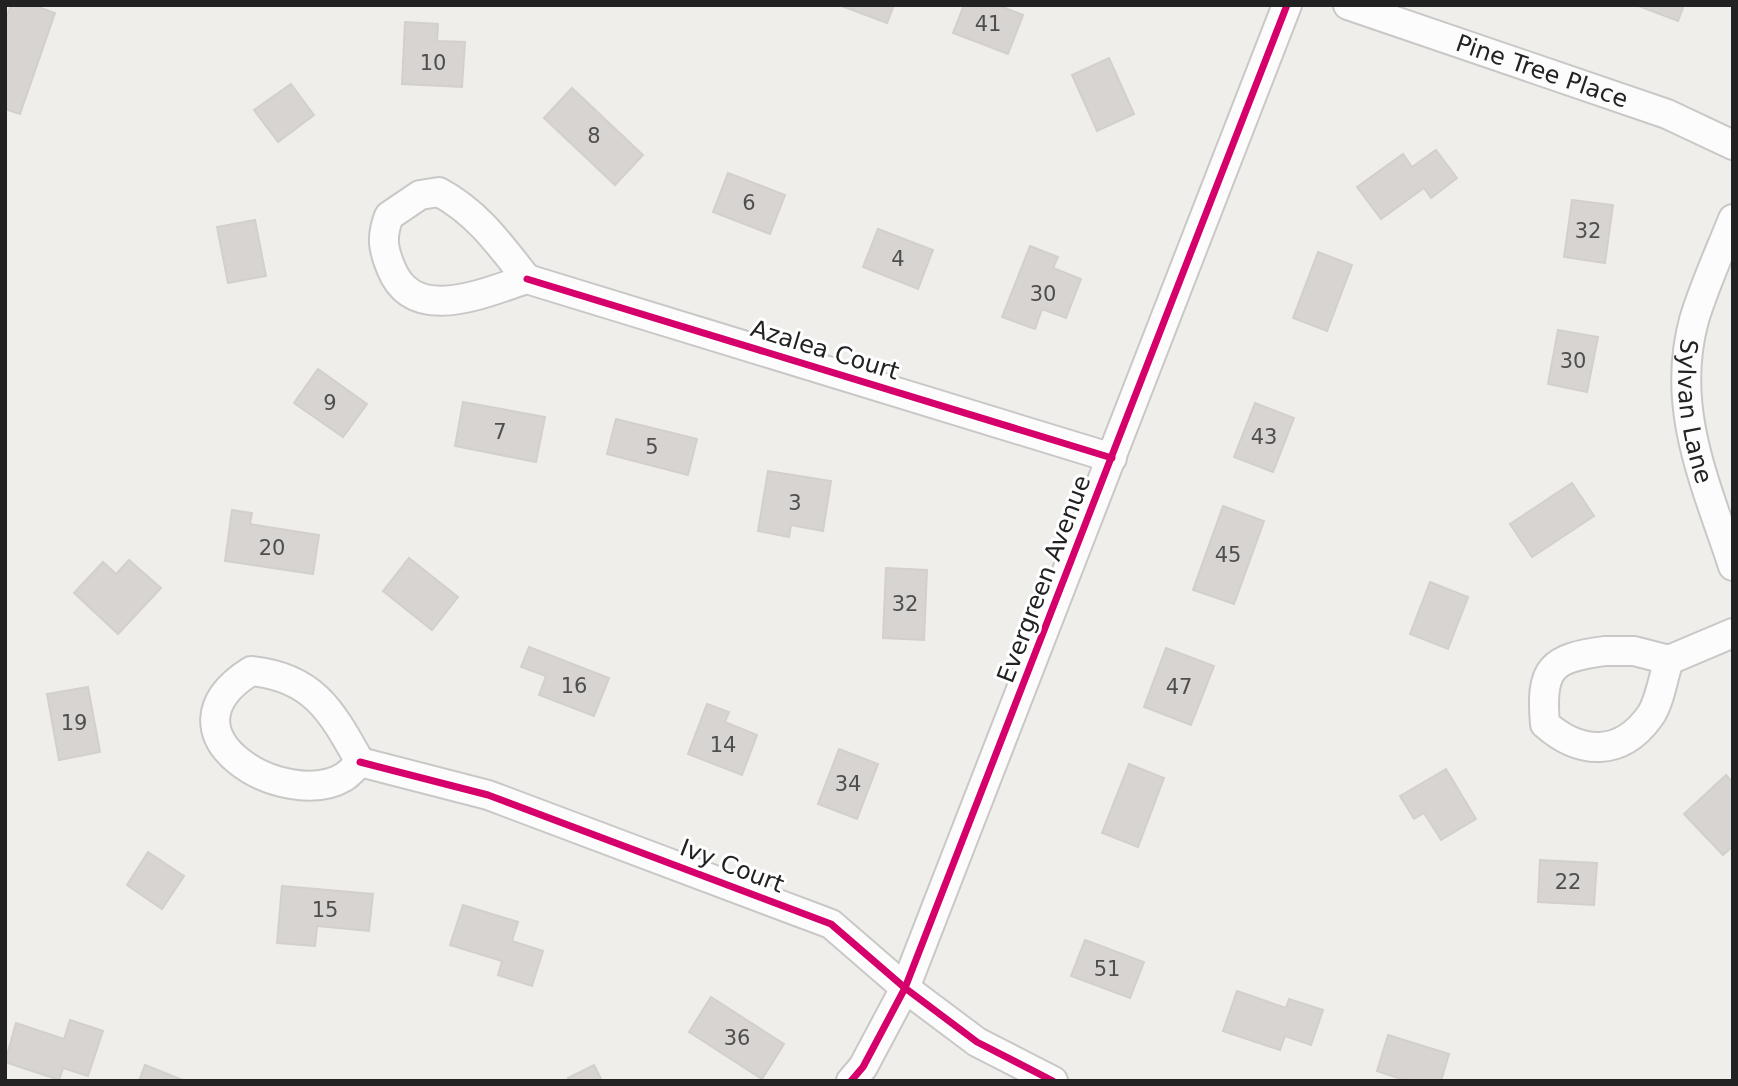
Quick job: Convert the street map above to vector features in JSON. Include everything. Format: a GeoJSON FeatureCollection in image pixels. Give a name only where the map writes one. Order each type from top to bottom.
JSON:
{"type":"FeatureCollection","features":[{"type":"Feature","properties":{"kind":"street","name":"Evergreen Avenue"},"geometry":{"type":"LineString","coordinates":[[851,1081],[863,1067],[905,988],[1287,5]]}},
{"type":"Feature","properties":{"kind":"street","name":"Pine Tree Place"},"geometry":{"type":"LineString","coordinates":[[1348,5],[1667,114],[1733,145]]}},
{"type":"Feature","properties":{"kind":"street"},"geometry":{"type":"LineString","coordinates":[[439,192],[462,204],[481,221],[527,279],[454,302],[432,300],[408,293],[397,282],[382,246],[389,216],[419,195],[439,192]]}},
{"type":"Feature","properties":{"kind":"street","name":"Sylvan Lane"},"geometry":{"type":"LineString","coordinates":[[1733,219],[1694,320],[1685,372],[1689,434],[1733,566]]}},
{"type":"Feature","properties":{"kind":"street","name":"Azalea Court"},"geometry":{"type":"LineString","coordinates":[[527,279],[1112,458]]}},
{"type":"Feature","properties":{"kind":"street"},"geometry":{"type":"LineString","coordinates":[[1668,660],[1651,714],[1627,741],[1596,748],[1562,739],[1545,724],[1542,692],[1553,668],[1569,656],[1605,650],[1634,651],[1668,660],[1733,633]]}},
{"type":"Feature","properties":{"kind":"street"},"geometry":{"type":"LineString","coordinates":[[251,671],[273,673],[300,684],[331,710],[360,762],[343,778],[308,785],[282,782],[253,772],[232,757],[219,741],[215,714],[221,698],[232,683],[251,671]]}},
{"type":"Feature","properties":{"kind":"street","name":"Ivy Court"},"geometry":{"type":"LineString","coordinates":[[360,762],[488,795],[831,924],[905,988],[977,1042],[1053,1081]]}},
{"type":"Feature","properties":{"kind":"building"},"geometry":{"type":"Polygon","coordinates":[[[11,5],[33,5],[55,13],[20,114],[5,109],[5,21],[11,5]]]}},
{"type":"Feature","properties":{"kind":"building"},"geometry":{"type":"Polygon","coordinates":[[[839,5],[894,5],[887,23],[839,5]]]}},
{"type":"Feature","properties":{"kind":"building"},"geometry":{"type":"Polygon","coordinates":[[[964,5],[998,5],[1023,15],[1008,54],[953,33],[964,5]]]}},
{"type":"Feature","properties":{"kind":"building"},"geometry":{"type":"Polygon","coordinates":[[[1636,5],[1684,5],[1678,21],[1636,5]]]}},
{"type":"Feature","properties":{"kind":"building"},"geometry":{"type":"Polygon","coordinates":[[[405,22],[438,24],[437,41],[465,42],[462,87],[402,84],[405,22]]]}},
{"type":"Feature","properties":{"kind":"building"},"geometry":{"type":"Polygon","coordinates":[[[1109,58],[1134,114],[1097,131],[1072,75],[1109,58]]]}},
{"type":"Feature","properties":{"kind":"building"},"geometry":{"type":"Polygon","coordinates":[[[291,84],[314,115],[278,142],[254,110],[291,84]]]}},
{"type":"Feature","properties":{"kind":"building"},"geometry":{"type":"Polygon","coordinates":[[[572,88],[643,155],[615,185],[544,118],[572,88]]]}},
{"type":"Feature","properties":{"kind":"building"},"geometry":{"type":"Polygon","coordinates":[[[1436,150],[1457,178],[1431,198],[1424,188],[1381,219],[1357,187],[1403,154],[1412,167],[1436,150]]]}},
{"type":"Feature","properties":{"kind":"building"},"geometry":{"type":"Polygon","coordinates":[[[728,173],[785,195],[770,234],[713,212],[728,173]]]}},
{"type":"Feature","properties":{"kind":"building"},"geometry":{"type":"Polygon","coordinates":[[[1572,200],[1613,205],[1605,263],[1564,257],[1572,200]]]}},
{"type":"Feature","properties":{"kind":"building"},"geometry":{"type":"Polygon","coordinates":[[[255,220],[266,276],[228,283],[217,227],[255,220]]]}},
{"type":"Feature","properties":{"kind":"building"},"geometry":{"type":"Polygon","coordinates":[[[878,229],[933,250],[918,289],[863,267],[878,229]]]}},
{"type":"Feature","properties":{"kind":"building"},"geometry":{"type":"Polygon","coordinates":[[[1030,246],[1058,257],[1053,268],[1081,279],[1066,318],[1042,309],[1035,329],[1002,317],[1030,246]]]}},
{"type":"Feature","properties":{"kind":"building"},"geometry":{"type":"Polygon","coordinates":[[[1318,252],[1352,265],[1327,331],[1293,318],[1318,252]]]}},
{"type":"Feature","properties":{"kind":"building"},"geometry":{"type":"Polygon","coordinates":[[[1558,330],[1598,337],[1587,392],[1548,384],[1558,330]]]}},
{"type":"Feature","properties":{"kind":"building"},"geometry":{"type":"Polygon","coordinates":[[[318,369],[367,404],[343,437],[294,403],[318,369]]]}},
{"type":"Feature","properties":{"kind":"building"},"geometry":{"type":"Polygon","coordinates":[[[463,402],[545,417],[536,462],[455,446],[463,402]]]}},
{"type":"Feature","properties":{"kind":"building"},"geometry":{"type":"Polygon","coordinates":[[[1255,403],[1294,418],[1273,472],[1234,457],[1255,403]]]}},
{"type":"Feature","properties":{"kind":"building"},"geometry":{"type":"Polygon","coordinates":[[[616,419],[697,439],[688,475],[607,454],[616,419]]]}},
{"type":"Feature","properties":{"kind":"building"},"geometry":{"type":"Polygon","coordinates":[[[768,471],[831,481],[823,531],[791,525],[789,537],[758,531],[768,471]]]}},
{"type":"Feature","properties":{"kind":"building"},"geometry":{"type":"Polygon","coordinates":[[[1572,483],[1594,516],[1532,557],[1510,524],[1572,483]]]}},
{"type":"Feature","properties":{"kind":"building"},"geometry":{"type":"Polygon","coordinates":[[[1223,506],[1264,521],[1234,604],[1193,590],[1223,506]]]}},
{"type":"Feature","properties":{"kind":"building"},"geometry":{"type":"Polygon","coordinates":[[[232,510],[252,513],[250,524],[319,535],[313,574],[225,561],[232,510]]]}},
{"type":"Feature","properties":{"kind":"building"},"geometry":{"type":"Polygon","coordinates":[[[409,558],[458,597],[432,630],[383,591],[409,558]]]}},
{"type":"Feature","properties":{"kind":"building"},"geometry":{"type":"Polygon","coordinates":[[[129,560],[161,588],[118,634],[74,593],[103,562],[116,574],[129,560]]]}},
{"type":"Feature","properties":{"kind":"building"},"geometry":{"type":"Polygon","coordinates":[[[886,568],[927,570],[924,640],[883,638],[886,568]]]}},
{"type":"Feature","properties":{"kind":"building"},"geometry":{"type":"Polygon","coordinates":[[[1430,582],[1468,597],[1448,649],[1410,634],[1430,582]]]}},
{"type":"Feature","properties":{"kind":"building"},"geometry":{"type":"Polygon","coordinates":[[[529,647],[609,678],[594,716],[539,695],[546,676],[521,667],[529,647]]]}},
{"type":"Feature","properties":{"kind":"building"},"geometry":{"type":"Polygon","coordinates":[[[1166,648],[1214,666],[1191,725],[1144,707],[1166,648]]]}},
{"type":"Feature","properties":{"kind":"building"},"geometry":{"type":"Polygon","coordinates":[[[88,687],[100,752],[59,760],[47,694],[88,687]]]}},
{"type":"Feature","properties":{"kind":"building"},"geometry":{"type":"Polygon","coordinates":[[[707,704],[729,712],[725,722],[757,735],[742,775],[688,754],[707,704]]]}},
{"type":"Feature","properties":{"kind":"building"},"geometry":{"type":"Polygon","coordinates":[[[839,749],[878,764],[857,819],[818,804],[839,749]]]}},
{"type":"Feature","properties":{"kind":"building"},"geometry":{"type":"Polygon","coordinates":[[[1129,764],[1164,778],[1138,847],[1102,833],[1129,764]]]}},
{"type":"Feature","properties":{"kind":"building"},"geometry":{"type":"Polygon","coordinates":[[[1446,769],[1476,819],[1441,840],[1424,813],[1414,819],[1400,796],[1446,769]]]}},
{"type":"Feature","properties":{"kind":"building"},"geometry":{"type":"Polygon","coordinates":[[[1726,775],[1733,783],[1733,846],[1723,855],[1684,814],[1726,775]]]}},
{"type":"Feature","properties":{"kind":"building"},"geometry":{"type":"Polygon","coordinates":[[[148,852],[184,876],[162,909],[127,885],[148,852]]]}},
{"type":"Feature","properties":{"kind":"building"},"geometry":{"type":"Polygon","coordinates":[[[1540,860],[1597,863],[1594,905],[1538,902],[1540,860]]]}},
{"type":"Feature","properties":{"kind":"building"},"geometry":{"type":"Polygon","coordinates":[[[282,886],[373,894],[369,931],[317,926],[315,946],[277,943],[282,886]]]}},
{"type":"Feature","properties":{"kind":"building"},"geometry":{"type":"Polygon","coordinates":[[[463,905],[518,922],[512,941],[543,951],[532,986],[498,975],[502,961],[450,945],[463,905]]]}},
{"type":"Feature","properties":{"kind":"building"},"geometry":{"type":"Polygon","coordinates":[[[1085,940],[1144,962],[1130,998],[1071,976],[1085,940]]]}},
{"type":"Feature","properties":{"kind":"building"},"geometry":{"type":"Polygon","coordinates":[[[1237,991],[1286,1008],[1289,999],[1323,1010],[1311,1045],[1285,1036],[1280,1050],[1223,1031],[1237,991]]]}},
{"type":"Feature","properties":{"kind":"building"},"geometry":{"type":"Polygon","coordinates":[[[711,997],[784,1044],[762,1079],[689,1032],[711,997]]]}},
{"type":"Feature","properties":{"kind":"building"},"geometry":{"type":"Polygon","coordinates":[[[70,1020],[103,1031],[88,1076],[63,1068],[59,1080],[5,1062],[16,1023],[64,1039],[70,1020]]]}},
{"type":"Feature","properties":{"kind":"building"},"geometry":{"type":"Polygon","coordinates":[[[1388,1035],[1449,1054],[1441,1081],[1407,1081],[1377,1071],[1388,1035]]]}},
{"type":"Feature","properties":{"kind":"building"},"geometry":{"type":"Polygon","coordinates":[[[145,1065],[185,1081],[139,1081],[145,1065]]]}},
{"type":"Feature","properties":{"kind":"building"},"geometry":{"type":"Polygon","coordinates":[[[594,1065],[602,1081],[569,1081],[568,1078],[594,1065]]]}},
{"type":"Feature","properties":{"kind":"cycle path"},"geometry":{"type":"LineString","coordinates":[[851,1081],[863,1067],[905,988],[1287,5]]}},
{"type":"Feature","properties":{"kind":"cycle path"},"geometry":{"type":"LineString","coordinates":[[527,279],[1112,458]]}},
{"type":"Feature","properties":{"kind":"cycle path"},"geometry":{"type":"LineString","coordinates":[[360,762],[488,795],[831,924],[905,988],[977,1042],[1053,1081]]}}]}
